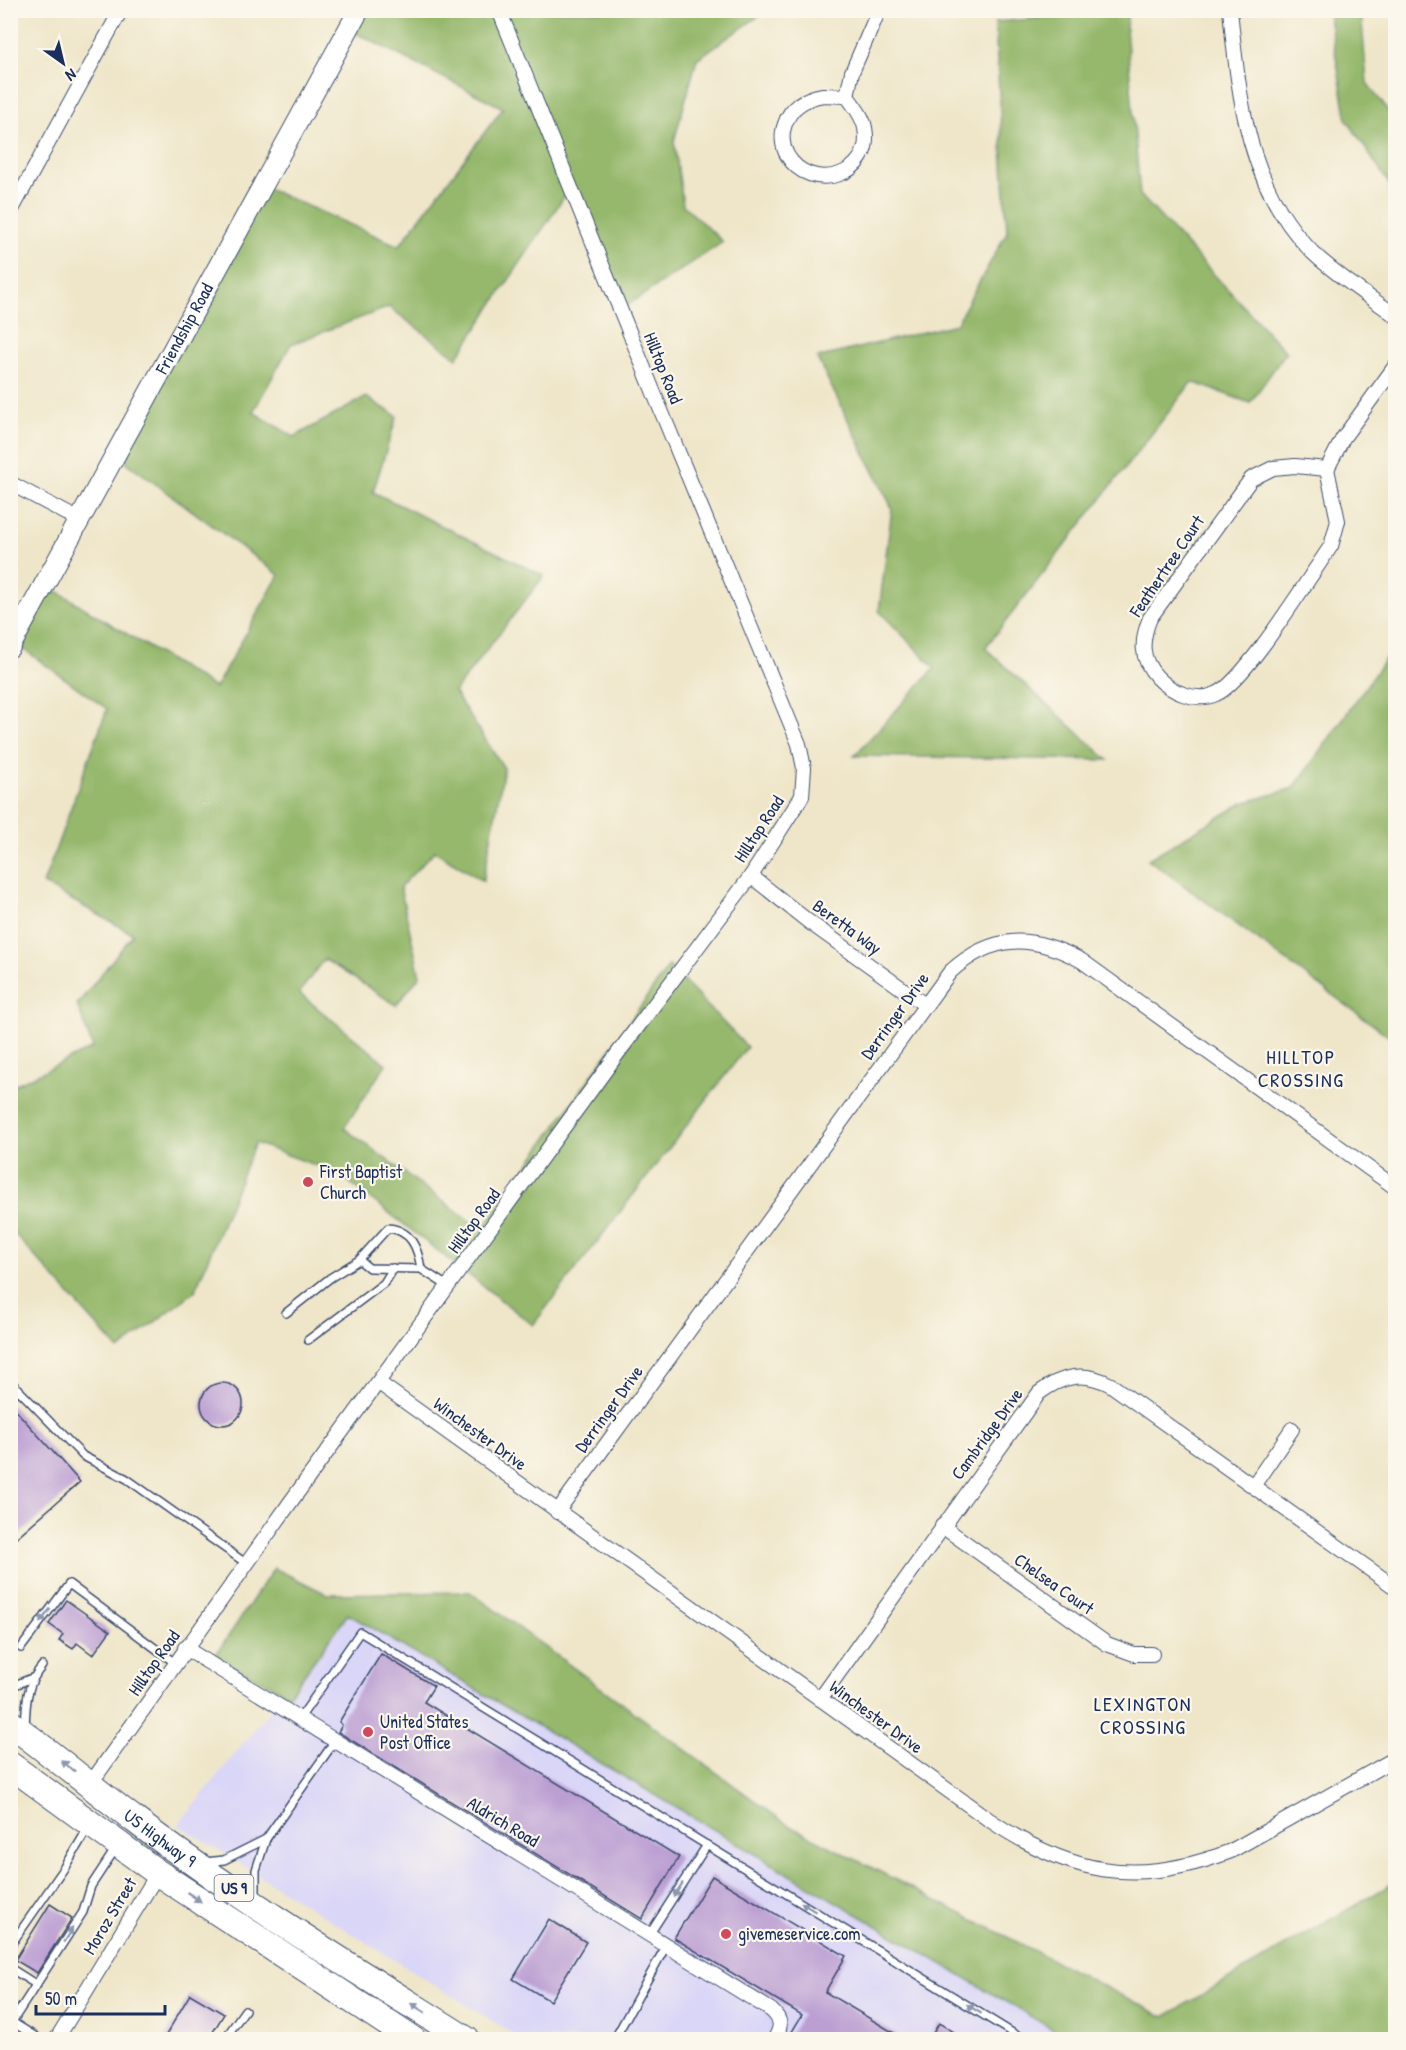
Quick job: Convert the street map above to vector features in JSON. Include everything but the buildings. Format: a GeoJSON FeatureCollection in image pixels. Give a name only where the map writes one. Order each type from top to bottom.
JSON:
{"type":"FeatureCollection","features":[{"type":"Feature","properties":{"kind":"highway","name":"US Highway 9"},"geometry":{"type":"LineString","coordinates":[[17,1728],[91,1783],[136,1821],[256,1904],[467,2040]]}},
{"type":"Feature","properties":{"kind":"highway","name":"US Highway 9"},"geometry":{"type":"LineString","coordinates":[[10,1764],[158,1873],[399,2035]]}},
{"type":"Feature","properties":{"kind":"street"},"geometry":{"type":"LineString","coordinates":[[10,213],[121,10]]}},
{"type":"Feature","properties":{"kind":"street","name":"Friendship Road"},"geometry":{"type":"LineString","coordinates":[[10,647],[359,10]]}},
{"type":"Feature","properties":{"kind":"street","name":"Hilltop Road"},"geometry":{"type":"LineString","coordinates":[[91,1783],[185,1648],[248,1565],[618,1053],[751,876],[802,796],[804,768],[800,744],[656,398],[499,10]]}},
{"type":"Feature","properties":{"kind":"street"},"geometry":{"type":"LineString","coordinates":[[847,96],[810,97],[797,105],[788,116],[783,127],[783,142],[792,163],[800,171],[813,177],[835,177],[855,165],[863,153],[865,128],[860,115],[847,96],[852,72],[879,10]]}},
{"type":"Feature","properties":{"kind":"street"},"geometry":{"type":"LineString","coordinates":[[1230,10],[1246,131],[1260,173],[1279,209],[1298,236],[1325,263],[1395,316]]}},
{"type":"Feature","properties":{"kind":"street"},"geometry":{"type":"LineString","coordinates":[[1327,469],[1343,438],[1395,365]]}},
{"type":"Feature","properties":{"kind":"street","name":"Feathertree Court"},"geometry":{"type":"LineString","coordinates":[[1294,466],[1327,469],[1338,521],[1331,546],[1239,677],[1217,694],[1198,697],[1184,695],[1159,679],[1144,656],[1142,644],[1150,618],[1240,491],[1251,479],[1273,468],[1294,466]]}},
{"type":"Feature","properties":{"kind":"street"},"geometry":{"type":"LineString","coordinates":[[10,483],[81,521]]}},
{"type":"Feature","properties":{"kind":"street","name":"Beretta Way"},"geometry":{"type":"LineString","coordinates":[[751,876],[809,922],[925,1005]]}},
{"type":"Feature","properties":{"kind":"street","name":"Derringer Drive"},"geometry":{"type":"LineString","coordinates":[[557,1512],[950,972],[966,958],[990,946],[1019,941],[1042,944],[1061,950],[1092,968],[1395,1188]]}},
{"type":"Feature","properties":{"kind":"street","name":"Cambridge Drive"},"geometry":{"type":"LineString","coordinates":[[819,1699],[1039,1393],[1051,1384],[1070,1377],[1092,1377],[1111,1385],[1395,1588]]}},
{"type":"Feature","properties":{"kind":"street","name":"Winchester Drive"},"geometry":{"type":"LineString","coordinates":[[379,1383],[1024,1844],[1049,1855],[1100,1869],[1157,1871],[1206,1861],[1231,1851],[1395,1758]]}},
{"type":"Feature","properties":{"kind":"street"},"geometry":{"type":"LineString","coordinates":[[1253,1486],[1292,1429]]}},
{"type":"Feature","properties":{"kind":"street","name":"Chelsea Court"},"geometry":{"type":"LineString","coordinates":[[942,1526],[1107,1644],[1134,1654],[1152,1653]]}},
{"type":"Feature","properties":{"kind":"street","name":"Aldrich Road"},"geometry":{"type":"LineString","coordinates":[[185,1648],[771,2010],[781,2023],[774,2040]]}},
{"type":"Feature","properties":{"kind":"street","name":"Moroz Street"},"geometry":{"type":"LineString","coordinates":[[56,2040],[158,1873]]}},
{"type":"Feature","properties":{"kind":"lane"},"geometry":{"type":"LineString","coordinates":[[286,1313],[330,1278],[359,1260],[388,1227],[399,1229],[412,1240],[419,1253],[421,1269]]}},
{"type":"Feature","properties":{"kind":"lane"},"geometry":{"type":"LineString","coordinates":[[359,1260],[369,1268],[421,1269],[449,1287]]}},
{"type":"Feature","properties":{"kind":"lane"},"geometry":{"type":"LineString","coordinates":[[308,1340],[384,1283],[393,1268]]}},
{"type":"Feature","properties":{"kind":"lane"},"geometry":{"type":"LineString","coordinates":[[10,1381],[84,1456],[127,1479],[248,1565]]}},
{"type":"Feature","properties":{"kind":"lane"},"geometry":{"type":"LineString","coordinates":[[10,1397],[19,1389]]}},
{"type":"Feature","properties":{"kind":"lane"},"geometry":{"type":"LineString","coordinates":[[21,1648],[69,1584],[176,1663]]}},
{"type":"Feature","properties":{"kind":"lane"},"geometry":{"type":"LineString","coordinates":[[300,1718],[360,1632],[1024,2040]]}},
{"type":"Feature","properties":{"kind":"lane"},"geometry":{"type":"LineString","coordinates":[[17,1728],[32,1678],[42,1666]]}},
{"type":"Feature","properties":{"kind":"lane"},"geometry":{"type":"LineString","coordinates":[[10,1687],[32,1678]]}},
{"type":"Feature","properties":{"kind":"lane"},"geometry":{"type":"LineString","coordinates":[[256,1904],[256,1870],[266,1839],[335,1741]]}},
{"type":"Feature","properties":{"kind":"lane"},"geometry":{"type":"LineString","coordinates":[[10,1946],[65,1867],[90,1823]]}},
{"type":"Feature","properties":{"kind":"lane"},"geometry":{"type":"LineString","coordinates":[[197,1863],[224,1860],[266,1839]]}},
{"type":"Feature","properties":{"kind":"lane"},"geometry":{"type":"LineString","coordinates":[[41,2040],[12,2022],[83,1911],[94,1879],[118,1844]]}},
{"type":"Feature","properties":{"kind":"lane"},"geometry":{"type":"LineString","coordinates":[[650,1935],[707,1845]]}},
{"type":"Feature","properties":{"kind":"lane"},"geometry":{"type":"LineString","coordinates":[[614,2040],[666,1946]]}},
{"type":"Feature","properties":{"kind":"lane"},"geometry":{"type":"LineString","coordinates":[[10,1968],[37,1985]]}},
{"type":"Feature","properties":{"kind":"lane"},"geometry":{"type":"LineString","coordinates":[[224,2040],[245,2010]]}},
{"type":"Feature","properties":{"kind":"shaded area"},"geometry":{"type":"Polygon","coordinates":[[[347,1614],[1069,2039],[521,2039],[178,1825],[347,1614]]]}},
{"type":"Feature","properties":{"kind":"green space"},"geometry":{"type":"Polygon","coordinates":[[[1046,10],[1128,11],[1126,28],[1140,195],[1286,352],[1250,403],[1192,382],[985,648],[1108,760],[854,756],[935,668],[879,611],[892,508],[817,358],[956,324],[1007,232],[995,22],[1043,18],[1046,10]]]}},
{"type":"Feature","properties":{"kind":"green space"},"geometry":{"type":"Polygon","coordinates":[[[352,11],[766,11],[697,59],[674,141],[683,205],[723,242],[619,311],[568,191],[457,358],[389,307],[291,344],[253,412],[294,437],[366,397],[397,416],[373,492],[544,576],[454,692],[504,768],[483,881],[435,851],[400,887],[420,976],[396,1005],[324,959],[299,993],[386,1064],[344,1128],[482,1230],[669,966],[747,1047],[533,1325],[339,1174],[255,1143],[195,1291],[119,1350],[11,1230],[10,1087],[93,1048],[77,1005],[133,934],[43,884],[107,709],[11,640],[44,583],[215,688],[279,575],[114,453],[259,185],[399,246],[503,108],[344,27],[352,11]]]}},
{"type":"Feature","properties":{"kind":"green space"},"geometry":{"type":"Polygon","coordinates":[[[1328,11],[1361,11],[1367,83],[1395,120],[1395,193],[1347,120],[1328,11]]]}},
{"type":"Feature","properties":{"kind":"green space"},"geometry":{"type":"Polygon","coordinates":[[[1395,645],[1396,1041],[1148,859],[1243,803],[1294,788],[1395,645]]]}},
{"type":"Feature","properties":{"kind":"green space"},"geometry":{"type":"Polygon","coordinates":[[[274,1568],[327,1594],[470,1592],[788,1825],[1164,2017],[1395,1882],[1395,2039],[1069,2039],[348,1614],[289,1695],[215,1656],[274,1568]]]}},
{"type":"Feature","properties":{"kind":"place","name":"First Baptist Church"},"geometry":{"type":"Point","coordinates":[308,1182]}},
{"type":"Feature","properties":{"kind":"place","name":"United States Post Office"},"geometry":{"type":"Point","coordinates":[368,1732]}},
{"type":"Feature","properties":{"kind":"place","name":"givemeservice.com"},"geometry":{"type":"Point","coordinates":[726,1934]}},
{"type":"Feature","properties":{"kind":"district","name":"HILLTOP CROSSING"},"geometry":{"type":"Point","coordinates":[1301,1068]}},
{"type":"Feature","properties":{"kind":"district","name":"LEXINGTON CROSSING"},"geometry":{"type":"Point","coordinates":[1143,1716]}}]}
